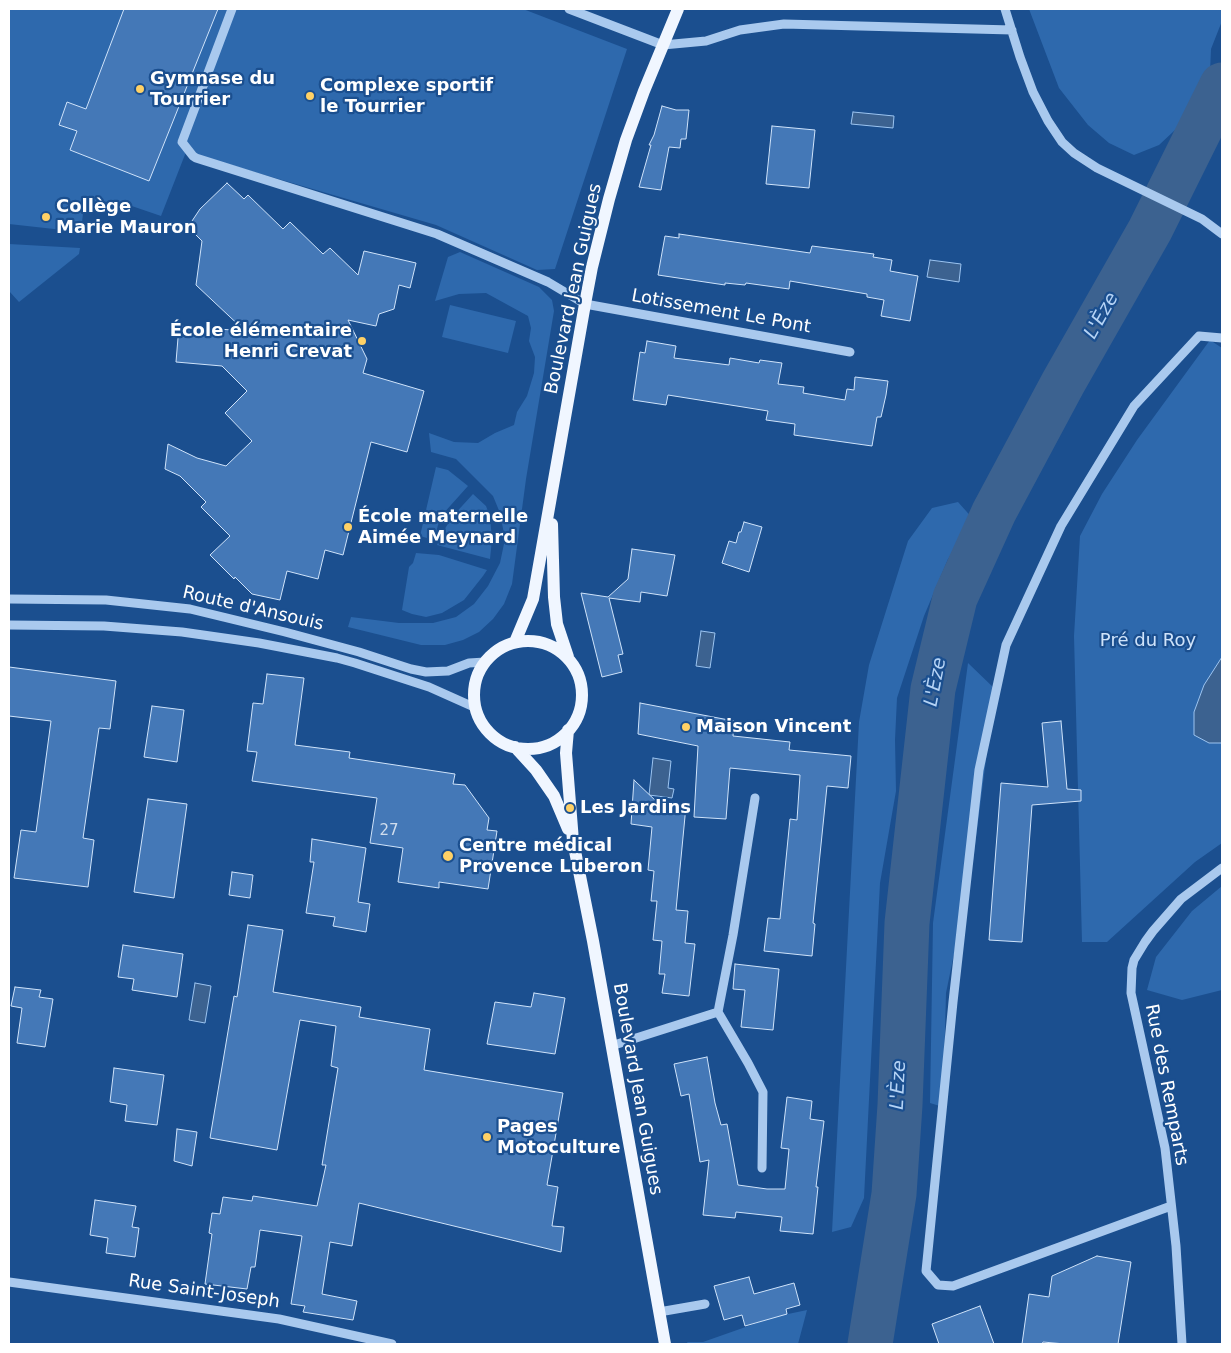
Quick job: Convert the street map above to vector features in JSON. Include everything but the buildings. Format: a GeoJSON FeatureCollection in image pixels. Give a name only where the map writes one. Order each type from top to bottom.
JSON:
{"type":"FeatureCollection","features":[{"type":"Feature","properties":{"kind":"main road","name":"Boulevard Jean Guigues"},"geometry":{"type":"LineString","coordinates":[[515,642],[533,599],[592,267],[609,199],[626,140],[678,9]]}},
{"type":"Feature","properties":{"kind":"main road","name":"Boulevard Jean Guigues"},"geometry":{"type":"LineString","coordinates":[[552,497],[554,597],[557,624],[568,657]]}},
{"type":"Feature","properties":{"kind":"main road"},"geometry":{"type":"LineString","coordinates":[[529,640],[557,648],[568,657],[577,670],[582,702],[577,717],[558,740],[530,749],[515,747],[501,742],[490,733],[481,722],[476,708],[474,692],[477,676],[493,653],[515,642],[529,640]]}},
{"type":"Feature","properties":{"kind":"main road","name":"Boulevard Jean Guigues"},"geometry":{"type":"LineString","coordinates":[[568,730],[566,753],[573,841],[665,1344]]}},
{"type":"Feature","properties":{"kind":"main road","name":"Boulevard Jean Guigues"},"geometry":{"type":"LineString","coordinates":[[515,747],[536,770],[554,796],[573,841]]}},
{"type":"Feature","properties":{"kind":"street"},"geometry":{"type":"LineString","coordinates":[[232,9],[182,142],[193,156],[437,234],[548,282],[585,304]]}},
{"type":"Feature","properties":{"kind":"street"},"geometry":{"type":"LineString","coordinates":[[569,9],[663,45],[706,41],[740,30],[784,24],[1012,30]]}},
{"type":"Feature","properties":{"kind":"street"},"geometry":{"type":"LineString","coordinates":[[1005,9],[1033,92],[1052,128],[1062,142],[1074,153],[1097,168],[1202,219],[1222,234]]}},
{"type":"Feature","properties":{"kind":"street","name":"Lotissement Le Pont"},"geometry":{"type":"LineString","coordinates":[[585,304],[850,352]]}},
{"type":"Feature","properties":{"kind":"street"},"geometry":{"type":"LineString","coordinates":[[1171,1206],[953,1286],[938,1285],[926,1271],[979,770],[1006,645],[1061,526],[1134,406],[1199,336],[1222,338]]}},
{"type":"Feature","properties":{"kind":"street","name":"Route d'Ansouis"},"geometry":{"type":"LineString","coordinates":[[9,599],[106,600],[190,609],[285,632],[426,672],[448,672],[469,663],[485,662]]}},
{"type":"Feature","properties":{"kind":"street","name":"Route d'Ansouis"},"geometry":{"type":"LineString","coordinates":[[9,625],[104,626],[182,632],[259,643],[355,663],[429,687],[476,708]]}},
{"type":"Feature","properties":{"kind":"street"},"geometry":{"type":"LineString","coordinates":[[755,798],[718,1012],[763,1092],[762,1168]]}},
{"type":"Feature","properties":{"kind":"street","name":"Rue des Remparts"},"geometry":{"type":"LineString","coordinates":[[1182,1344],[1176,1246],[1165,1148],[1131,993],[1132,968],[1134,960],[1149,936],[1181,899],[1222,868]]}},
{"type":"Feature","properties":{"kind":"street"},"geometry":{"type":"LineString","coordinates":[[611,1046],[718,1012]]}},
{"type":"Feature","properties":{"kind":"street","name":"Rue Saint-Joseph"},"geometry":{"type":"LineString","coordinates":[[9,1282],[280,1319],[392,1344]]}},
{"type":"Feature","properties":{"kind":"street"},"geometry":{"type":"LineString","coordinates":[[659,1312],[705,1304]]}},
{"type":"Feature","properties":{"kind":"green space","name":"Complexe sportif le Tourrier"},"geometry":{"type":"Polygon","coordinates":[[[9,9],[523,9],[627,49],[555,269],[537,270],[436,225],[186,152],[161,216],[123,203],[117,215],[84,204],[81,232],[9,224],[9,9]]]}},
{"type":"Feature","properties":{"kind":"green space"},"geometry":{"type":"Polygon","coordinates":[[[1029,9],[1222,9],[1222,21],[1211,49],[1210,73],[1190,116],[1159,145],[1134,155],[1109,143],[1088,125],[1059,88],[1029,9]]]}},
{"type":"Feature","properties":{"kind":"green space"},"geometry":{"type":"Polygon","coordinates":[[[9,244],[80,248],[79,254],[19,302],[9,291],[9,244]]]}},
{"type":"Feature","properties":{"kind":"green space"},"geometry":{"type":"Polygon","coordinates":[[[460,252],[539,287],[552,300],[554,311],[526,479],[512,584],[504,604],[493,619],[479,632],[463,640],[445,645],[421,645],[348,627],[351,617],[399,623],[433,623],[456,617],[474,604],[488,586],[500,563],[505,539],[500,513],[493,496],[456,459],[431,452],[429,433],[454,442],[478,443],[514,425],[517,412],[527,396],[534,373],[535,357],[529,341],[531,328],[528,316],[486,293],[459,294],[435,301],[448,257],[460,252]]]}},
{"type":"Feature","properties":{"kind":"green space"},"geometry":{"type":"Polygon","coordinates":[[[450,305],[516,321],[508,353],[442,337],[450,305]]]}},
{"type":"Feature","properties":{"kind":"green space","name":"Pré du Roy"},"geometry":{"type":"Polygon","coordinates":[[[1210,340],[1222,348],[1222,843],[1195,862],[1107,942],[1082,942],[1074,636],[1080,536],[1102,494],[1137,440],[1210,340]]]}},
{"type":"Feature","properties":{"kind":"green space"},"geometry":{"type":"Polygon","coordinates":[[[436,467],[448,470],[468,486],[442,515],[434,540],[420,536],[436,467]]]}},
{"type":"Feature","properties":{"kind":"green space"},"geometry":{"type":"Polygon","coordinates":[[[473,494],[486,506],[490,517],[492,539],[490,559],[437,545],[452,517],[473,494]]]}},
{"type":"Feature","properties":{"kind":"green space"},"geometry":{"type":"Polygon","coordinates":[[[958,502],[975,521],[948,559],[924,616],[897,698],[895,740],[896,791],[880,883],[864,1198],[851,1227],[832,1232],[859,722],[869,665],[908,541],[932,508],[958,502]]]}},
{"type":"Feature","properties":{"kind":"green space"},"geometry":{"type":"Polygon","coordinates":[[[416,553],[439,555],[487,570],[464,600],[442,613],[426,617],[412,614],[402,610],[409,567],[413,563],[416,553]]]}},
{"type":"Feature","properties":{"kind":"green space"},"geometry":{"type":"Polygon","coordinates":[[[968,663],[995,689],[973,861],[946,993],[943,1107],[930,1103],[933,923],[968,663]]]}},
{"type":"Feature","properties":{"kind":"green space"},"geometry":{"type":"Polygon","coordinates":[[[1222,886],[1222,990],[1182,1000],[1147,990],[1156,957],[1192,911],[1222,886]]]}},
{"type":"Feature","properties":{"kind":"green space"},"geometry":{"type":"Polygon","coordinates":[[[807,1310],[798,1344],[688,1344],[687,1342],[703,1342],[774,1317],[807,1310]]]}},
{"type":"Feature","properties":{"kind":"shaded area"},"geometry":{"type":"Polygon","coordinates":[[[853,112],[894,116],[893,128],[851,124],[853,112]]]}},
{"type":"Feature","properties":{"kind":"shaded area"},"geometry":{"type":"Polygon","coordinates":[[[930,260],[961,264],[959,282],[927,277],[930,260]]]}},
{"type":"Feature","properties":{"kind":"shaded area"},"geometry":{"type":"Polygon","coordinates":[[[701,631],[715,633],[710,668],[696,666],[701,631]]]}},
{"type":"Feature","properties":{"kind":"shaded area"},"geometry":{"type":"Polygon","coordinates":[[[1222,657],[1222,743],[1209,743],[1194,735],[1194,712],[1204,685],[1222,657]]]}},
{"type":"Feature","properties":{"kind":"shaded area"},"geometry":{"type":"Polygon","coordinates":[[[653,758],[671,761],[668,788],[674,789],[672,798],[649,795],[653,758]]]}},
{"type":"Feature","properties":{"kind":"shaded area"},"geometry":{"type":"Polygon","coordinates":[[[195,983],[211,986],[205,1023],[189,1020],[195,983]]]}},
{"type":"Feature","properties":{"kind":"waterway","name":"L'Èze"},"geometry":{"type":"LineString","coordinates":[[870,1344],[894,1194],[900,1105],[907,923],[933,689],[955,598],[994,512],[1063,383],[1150,230],[1222,85]]}},
{"type":"Feature","properties":{"kind":"place","name":"Gymnase du Tourrier"},"geometry":{"type":"Point","coordinates":[140,89]}},
{"type":"Feature","properties":{"kind":"place","name":"Complexe sportif le Tourrier"},"geometry":{"type":"Point","coordinates":[310,96]}},
{"type":"Feature","properties":{"kind":"place","name":"Collège Marie Mauron"},"geometry":{"type":"Point","coordinates":[46,217]}},
{"type":"Feature","properties":{"kind":"place","name":"École élémentaire Henri Crevat"},"geometry":{"type":"Point","coordinates":[362,341]}},
{"type":"Feature","properties":{"kind":"place","name":"École maternelle Aimée Meynard"},"geometry":{"type":"Point","coordinates":[348,527]}},
{"type":"Feature","properties":{"kind":"place","name":"Maison Vincent"},"geometry":{"type":"Point","coordinates":[686,727]}},
{"type":"Feature","properties":{"kind":"place","name":"Les Jardins"},"geometry":{"type":"Point","coordinates":[570,808]}},
{"type":"Feature","properties":{"kind":"place","name":"Centre médical Provence Luberon"},"geometry":{"type":"Point","coordinates":[448,856]}},
{"type":"Feature","properties":{"kind":"place","name":"Pages Motoculture"},"geometry":{"type":"Point","coordinates":[487,1137]}}]}
